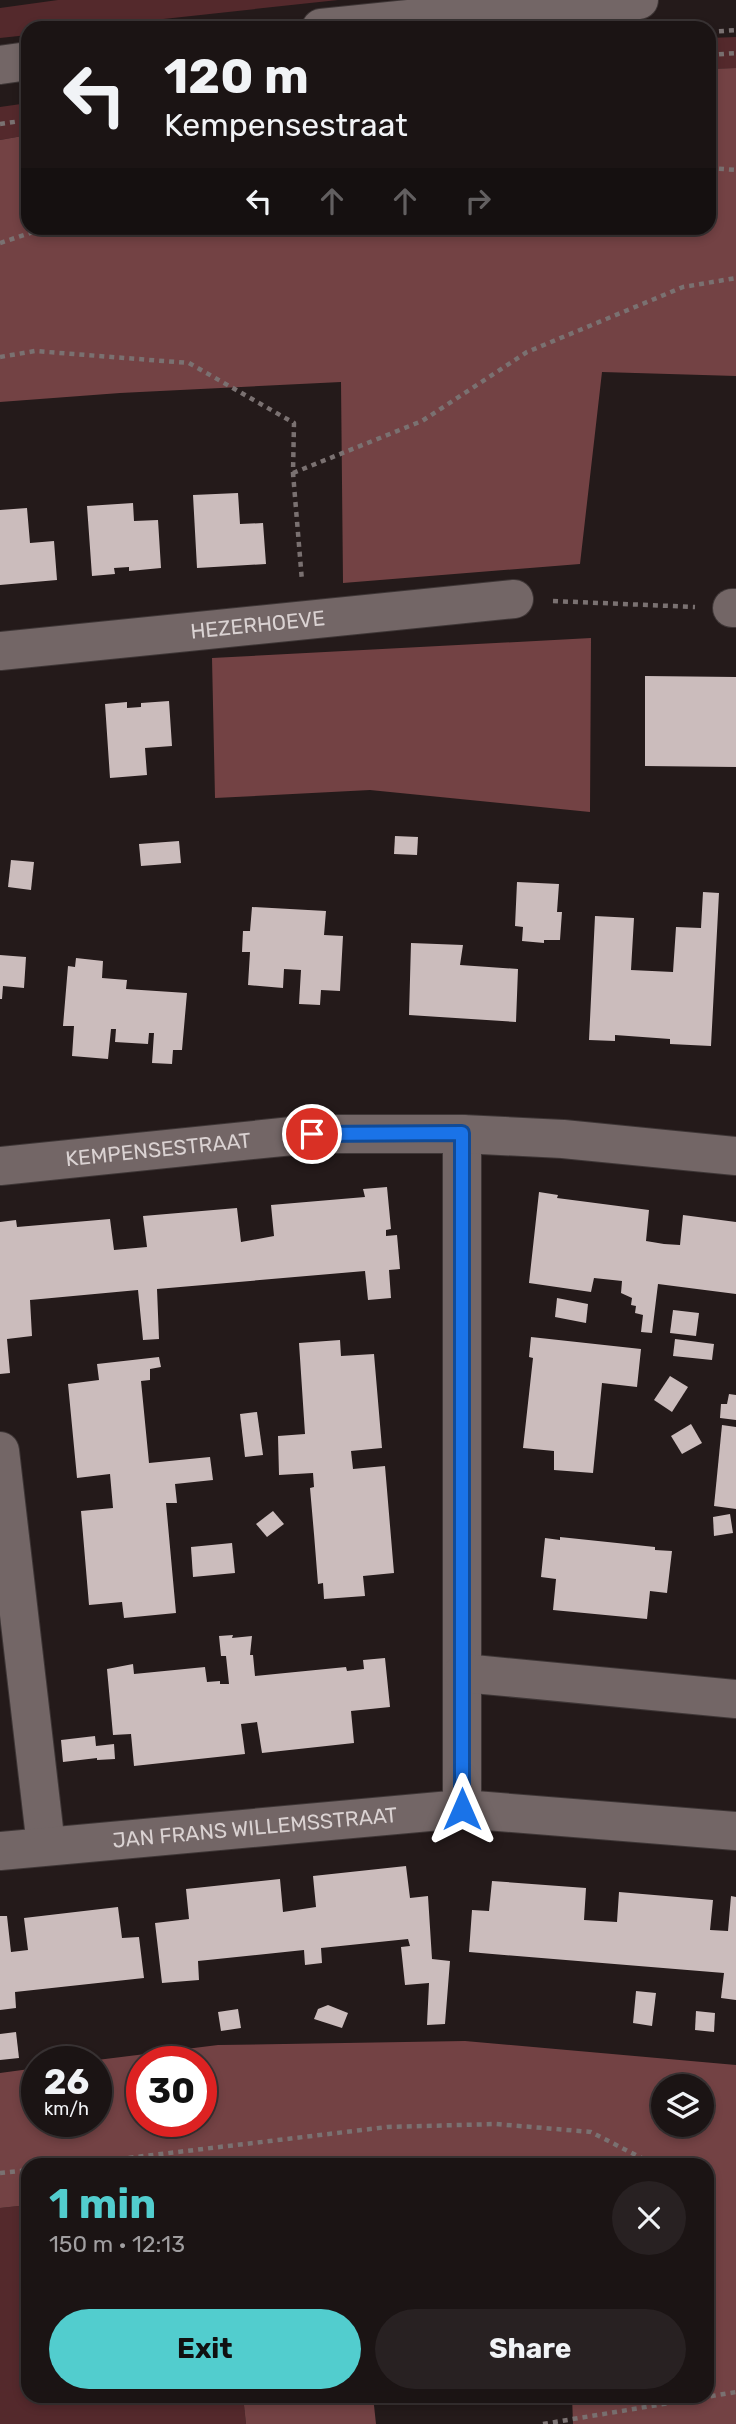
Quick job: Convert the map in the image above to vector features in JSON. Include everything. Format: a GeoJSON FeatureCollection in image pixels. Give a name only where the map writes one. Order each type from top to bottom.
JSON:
{"type":"FeatureCollection","features":[{"type":"Feature","properties":{"kind":"street"},"geometry":{"type":"LineString","coordinates":[[389,21],[524,7],[639,0]]}},
{"type":"Feature","properties":{"kind":"street"},"geometry":{"type":"LineString","coordinates":[[0,65],[21,62]]}},
{"type":"Feature","properties":{"kind":"street","name":"HEZERHOEVE"},"geometry":{"type":"LineString","coordinates":[[0,651],[514,599]]}},
{"type":"Feature","properties":{"kind":"street"},"geometry":{"type":"LineString","coordinates":[[462,1133],[462,1809]]}},
{"type":"Feature","properties":{"kind":"street","name":"KEMPENSESTRAAT"},"geometry":{"type":"LineString","coordinates":[[0,1166],[312,1134],[462,1133],[563,1139],[736,1156]]}},
{"type":"Feature","properties":{"kind":"street"},"geometry":{"type":"LineString","coordinates":[[0,1451],[46,1846]]}},
{"type":"Feature","properties":{"kind":"street"},"geometry":{"type":"LineString","coordinates":[[463,1673],[736,1699]]}},
{"type":"Feature","properties":{"kind":"street","name":"JAN FRANS WILLEMSSTRAAT"},"geometry":{"type":"LineString","coordinates":[[0,1851],[462,1809],[736,1830]]}},
{"type":"Feature","properties":{"kind":"path"},"geometry":{"type":"LineString","coordinates":[[716,31],[736,30]]}},
{"type":"Feature","properties":{"kind":"path"},"geometry":{"type":"LineString","coordinates":[[716,54],[736,52]]}},
{"type":"Feature","properties":{"kind":"path"},"geometry":{"type":"LineString","coordinates":[[0,124],[21,121]]}},
{"type":"Feature","properties":{"kind":"path"},"geometry":{"type":"LineString","coordinates":[[716,169],[736,170]]}},
{"type":"Feature","properties":{"kind":"path"},"geometry":{"type":"LineString","coordinates":[[0,243],[24,235]]}},
{"type":"Feature","properties":{"kind":"path"},"geometry":{"type":"LineString","coordinates":[[293,473],[422,421],[527,352],[683,287],[736,278]]}},
{"type":"Feature","properties":{"kind":"path"},"geometry":{"type":"LineString","coordinates":[[0,357],[35,351],[189,363],[293,423],[293,473],[305,621]]}},
{"type":"Feature","properties":{"kind":"path"},"geometry":{"type":"LineString","coordinates":[[514,599],[734,608]]}},
{"type":"Feature","properties":{"kind":"path"},"geometry":{"type":"LineString","coordinates":[[128,2158],[387,2127],[496,2124],[591,2133],[641,2158]]}},
{"type":"Feature","properties":{"kind":"path"},"geometry":{"type":"LineString","coordinates":[[0,2173],[21,2170]]}},
{"type":"Feature","properties":{"kind":"path"},"geometry":{"type":"LineString","coordinates":[[714,2394],[736,2392]]}},
{"type":"Feature","properties":{"kind":"path"},"geometry":{"type":"LineString","coordinates":[[543,2424],[653,2403]]}},
{"type":"Feature","properties":{"kind":"shaded area"},"geometry":{"type":"Polygon","coordinates":[[[58,0],[338,0],[144,21],[21,21],[21,36],[0,38],[0,8],[58,0]]]}},
{"type":"Feature","properties":{"kind":"shaded area"},"geometry":{"type":"Polygon","coordinates":[[[736,37],[736,68],[716,69],[716,38],[736,37]]]}},
{"type":"Feature","properties":{"kind":"shaded area"},"geometry":{"type":"Polygon","coordinates":[[[736,68],[736,376],[602,372],[580,564],[343,583],[341,382],[0,402],[0,140],[21,136],[21,235],[716,235],[716,69],[736,68]]]}},
{"type":"Feature","properties":{"kind":"shaded area"},"geometry":{"type":"Polygon","coordinates":[[[21,104],[21,136],[0,140],[0,107],[21,104]]]}},
{"type":"Feature","properties":{"kind":"shaded area"},"geometry":{"type":"Polygon","coordinates":[[[591,638],[590,812],[370,790],[215,798],[212,658],[591,638]]]}},
{"type":"Feature","properties":{"kind":"shaded area"},"geometry":{"type":"Polygon","coordinates":[[[465,2041],[736,2065],[736,2424],[573,2424],[572,2403],[714,2403],[714,2158],[21,2158],[21,2206],[0,2208],[0,2073],[21,2070],[21,2137],[112,2137],[112,2058],[126,2056],[126,2137],[217,2137],[217,2046],[210,2046],[465,2041]]]}},
{"type":"Feature","properties":{"kind":"shaded area"},"geometry":{"type":"Polygon","coordinates":[[[21,2206],[21,2403],[244,2403],[246,2424],[0,2424],[0,2208],[21,2206]]]}},
{"type":"Feature","properties":{"kind":"shaded area"},"geometry":{"type":"Polygon","coordinates":[[[244,2403],[374,2403],[376,2424],[246,2424],[244,2403]]]}},
{"type":"Feature","properties":{"kind":"building"},"geometry":{"type":"Polygon","coordinates":[[[238,493],[240,524],[263,523],[266,564],[197,568],[193,495],[238,493]]]}},
{"type":"Feature","properties":{"kind":"building"},"geometry":{"type":"Polygon","coordinates":[[[133,503],[134,521],[158,520],[161,568],[129,571],[129,567],[114,568],[115,574],[92,576],[87,506],[133,503]]]}},
{"type":"Feature","properties":{"kind":"building"},"geometry":{"type":"Polygon","coordinates":[[[27,508],[30,543],[54,541],[57,580],[0,585],[0,510],[27,508]]]}},
{"type":"Feature","properties":{"kind":"building"},"geometry":{"type":"Polygon","coordinates":[[[645,676],[736,677],[736,767],[645,766],[645,676]]]}},
{"type":"Feature","properties":{"kind":"building"},"geometry":{"type":"Polygon","coordinates":[[[169,701],[172,746],[145,748],[147,775],[110,778],[105,704],[127,702],[127,708],[141,707],[141,703],[169,701]]]}},
{"type":"Feature","properties":{"kind":"building"},"geometry":{"type":"Polygon","coordinates":[[[395,836],[418,837],[417,855],[394,854],[395,836]]]}},
{"type":"Feature","properties":{"kind":"building"},"geometry":{"type":"Polygon","coordinates":[[[179,841],[181,863],[141,866],[139,844],[179,841]]]}},
{"type":"Feature","properties":{"kind":"building"},"geometry":{"type":"Polygon","coordinates":[[[11,860],[34,862],[31,890],[8,887],[11,860]]]}},
{"type":"Feature","properties":{"kind":"building"},"geometry":{"type":"Polygon","coordinates":[[[517,882],[559,884],[557,912],[562,912],[560,940],[544,940],[544,943],[522,941],[523,927],[515,926],[517,882]]]}},
{"type":"Feature","properties":{"kind":"building"},"geometry":{"type":"Polygon","coordinates":[[[703,892],[719,893],[711,1046],[670,1044],[670,1039],[615,1035],[615,1041],[589,1040],[595,916],[634,918],[631,970],[673,972],[676,927],[701,928],[703,892]]]}},
{"type":"Feature","properties":{"kind":"building"},"geometry":{"type":"Polygon","coordinates":[[[252,907],[326,911],[324,935],[343,936],[340,991],[321,990],[320,1005],[299,1004],[301,970],[284,969],[283,988],[248,985],[250,952],[242,952],[243,931],[250,931],[252,907]]]}},
{"type":"Feature","properties":{"kind":"building"},"geometry":{"type":"Polygon","coordinates":[[[411,943],[463,945],[460,965],[518,969],[516,1022],[409,1015],[411,943]]]}},
{"type":"Feature","properties":{"kind":"building"},"geometry":{"type":"Polygon","coordinates":[[[0,955],[26,957],[24,988],[3,986],[2,999],[0,999],[0,955]]]}},
{"type":"Feature","properties":{"kind":"building"},"geometry":{"type":"Polygon","coordinates":[[[76,958],[103,961],[102,978],[127,980],[126,989],[187,993],[182,1050],[173,1050],[172,1064],[152,1063],[154,1033],[149,1033],[148,1044],[115,1042],[116,1029],[111,1029],[108,1059],[72,1056],[74,1026],[63,1026],[68,966],[75,967],[76,958]]]}},
{"type":"Feature","properties":{"kind":"building"},"geometry":{"type":"Polygon","coordinates":[[[387,1187],[391,1229],[386,1230],[386,1236],[397,1235],[400,1269],[389,1270],[391,1298],[368,1300],[365,1271],[157,1289],[159,1339],[143,1340],[138,1290],[30,1300],[32,1336],[7,1339],[10,1373],[0,1374],[0,1222],[16,1220],[17,1227],[110,1219],[114,1250],[147,1247],[143,1216],[237,1208],[241,1242],[274,1236],[271,1205],[365,1197],[363,1189],[387,1187]]]}},
{"type":"Feature","properties":{"kind":"building"},"geometry":{"type":"Polygon","coordinates":[[[539,1192],[558,1195],[557,1198],[649,1210],[646,1241],[664,1244],[680,1245],[683,1215],[736,1222],[736,1294],[658,1284],[652,1333],[641,1332],[643,1315],[635,1313],[636,1306],[631,1305],[632,1298],[621,1293],[622,1281],[594,1278],[591,1292],[529,1283],[539,1192]]]}},
{"type":"Feature","properties":{"kind":"building"},"geometry":{"type":"Polygon","coordinates":[[[557,1298],[588,1304],[586,1323],[555,1317],[557,1298]]]}},
{"type":"Feature","properties":{"kind":"building"},"geometry":{"type":"Polygon","coordinates":[[[673,1310],[699,1313],[696,1336],[670,1333],[673,1310]]]}},
{"type":"Feature","properties":{"kind":"building"},"geometry":{"type":"Polygon","coordinates":[[[531,1337],[641,1349],[637,1387],[602,1383],[593,1473],[554,1470],[554,1451],[523,1448],[533,1358],[529,1357],[531,1337]]]}},
{"type":"Feature","properties":{"kind":"building"},"geometry":{"type":"Polygon","coordinates":[[[675,1339],[714,1344],[712,1360],[673,1356],[675,1339]]]}},
{"type":"Feature","properties":{"kind":"building"},"geometry":{"type":"Polygon","coordinates":[[[340,1340],[341,1356],[374,1354],[382,1448],[351,1451],[353,1469],[385,1466],[394,1573],[363,1576],[365,1596],[324,1599],[323,1583],[318,1584],[310,1488],[314,1487],[313,1473],[279,1475],[278,1436],[305,1434],[299,1343],[340,1340]]]}},
{"type":"Feature","properties":{"kind":"building"},"geometry":{"type":"Polygon","coordinates":[[[159,1357],[161,1367],[150,1369],[150,1380],[141,1381],[149,1463],[210,1457],[213,1480],[175,1484],[177,1503],[166,1503],[176,1613],[124,1618],[122,1602],[89,1605],[81,1511],[113,1508],[110,1474],[77,1478],[68,1384],[99,1380],[97,1364],[159,1357]]]}},
{"type":"Feature","properties":{"kind":"building"},"geometry":{"type":"Polygon","coordinates":[[[670,1376],[688,1387],[672,1412],[654,1400],[670,1376]]]}},
{"type":"Feature","properties":{"kind":"building"},"geometry":{"type":"Polygon","coordinates":[[[729,1394],[736,1395],[736,1420],[720,1418],[721,1404],[727,1404],[729,1394]]]}},
{"type":"Feature","properties":{"kind":"building"},"geometry":{"type":"Polygon","coordinates":[[[257,1412],[263,1455],[245,1457],[240,1414],[257,1412]]]}},
{"type":"Feature","properties":{"kind":"building"},"geometry":{"type":"Polygon","coordinates":[[[691,1424],[702,1443],[682,1454],[671,1436],[691,1424]]]}},
{"type":"Feature","properties":{"kind":"building"},"geometry":{"type":"Polygon","coordinates":[[[722,1425],[736,1427],[736,1509],[714,1506],[722,1425]]]}},
{"type":"Feature","properties":{"kind":"building"},"geometry":{"type":"Polygon","coordinates":[[[273,1511],[284,1524],[267,1537],[256,1524],[273,1511]]]}},
{"type":"Feature","properties":{"kind":"building"},"geometry":{"type":"Polygon","coordinates":[[[730,1514],[733,1533],[714,1536],[713,1517],[730,1514]]]}},
{"type":"Feature","properties":{"kind":"building"},"geometry":{"type":"Polygon","coordinates":[[[560,1537],[672,1551],[667,1593],[650,1591],[647,1619],[553,1610],[556,1579],[541,1577],[545,1538],[560,1540],[560,1537]]]}},
{"type":"Feature","properties":{"kind":"building"},"geometry":{"type":"Polygon","coordinates":[[[232,1543],[235,1573],[193,1577],[191,1547],[232,1543]]]}},
{"type":"Feature","properties":{"kind":"building"},"geometry":{"type":"Polygon","coordinates":[[[233,1635],[232,1638],[252,1636],[250,1655],[253,1655],[255,1676],[346,1667],[347,1671],[364,1669],[363,1660],[385,1658],[390,1707],[351,1711],[354,1743],[262,1753],[257,1722],[241,1724],[245,1754],[134,1766],[131,1734],[113,1735],[107,1669],[133,1664],[134,1674],[205,1667],[207,1682],[220,1681],[220,1684],[229,1684],[226,1656],[221,1656],[219,1636],[233,1635]]]}},
{"type":"Feature","properties":{"kind":"building"},"geometry":{"type":"Polygon","coordinates":[[[95,1736],[96,1746],[114,1744],[115,1759],[63,1762],[61,1740],[95,1736]]]}},
{"type":"Feature","properties":{"kind":"building"},"geometry":{"type":"Polygon","coordinates":[[[406,1866],[410,1898],[428,1896],[432,1959],[450,1961],[445,2024],[427,2025],[429,1983],[405,1985],[401,1947],[410,1946],[408,1939],[321,1948],[322,1963],[305,1965],[304,1950],[198,1961],[199,1980],[162,1983],[155,1923],[189,1919],[186,1889],[280,1879],[283,1912],[316,1907],[313,1876],[406,1866]]]}},
{"type":"Feature","properties":{"kind":"building"},"geometry":{"type":"Polygon","coordinates":[[[492,1881],[586,1888],[584,1920],[617,1922],[619,1892],[713,1900],[710,1930],[728,1931],[731,1896],[736,1897],[736,2000],[721,1998],[724,1973],[469,1952],[472,1910],[489,1911],[492,1881]]]}},
{"type":"Feature","properties":{"kind":"building"},"geometry":{"type":"Polygon","coordinates":[[[118,1907],[122,1938],[139,1937],[144,1978],[15,1992],[16,2008],[0,2010],[0,1916],[7,1916],[11,1952],[28,1950],[24,1918],[118,1907]]]}},
{"type":"Feature","properties":{"kind":"building"},"geometry":{"type":"Polygon","coordinates":[[[636,1991],[656,1993],[652,2026],[633,2023],[636,1991]]]}},
{"type":"Feature","properties":{"kind":"building"},"geometry":{"type":"Polygon","coordinates":[[[328,2005],[348,2013],[342,2028],[314,2019],[318,2009],[328,2005]]]}},
{"type":"Feature","properties":{"kind":"building"},"geometry":{"type":"Polygon","coordinates":[[[238,2009],[241,2028],[221,2031],[218,2012],[238,2009]]]}},
{"type":"Feature","properties":{"kind":"building"},"geometry":{"type":"Polygon","coordinates":[[[696,2011],[715,2013],[714,2032],[695,2030],[696,2011]]]}},
{"type":"Feature","properties":{"kind":"building"},"geometry":{"type":"Polygon","coordinates":[[[16,2032],[19,2058],[0,2060],[0,2034],[16,2032]]]}},
{"type":"Feature","properties":{"kind":"route"},"geometry":{"type":"LineString","coordinates":[[312,1134],[462,1133],[462,1809]]}}]}
